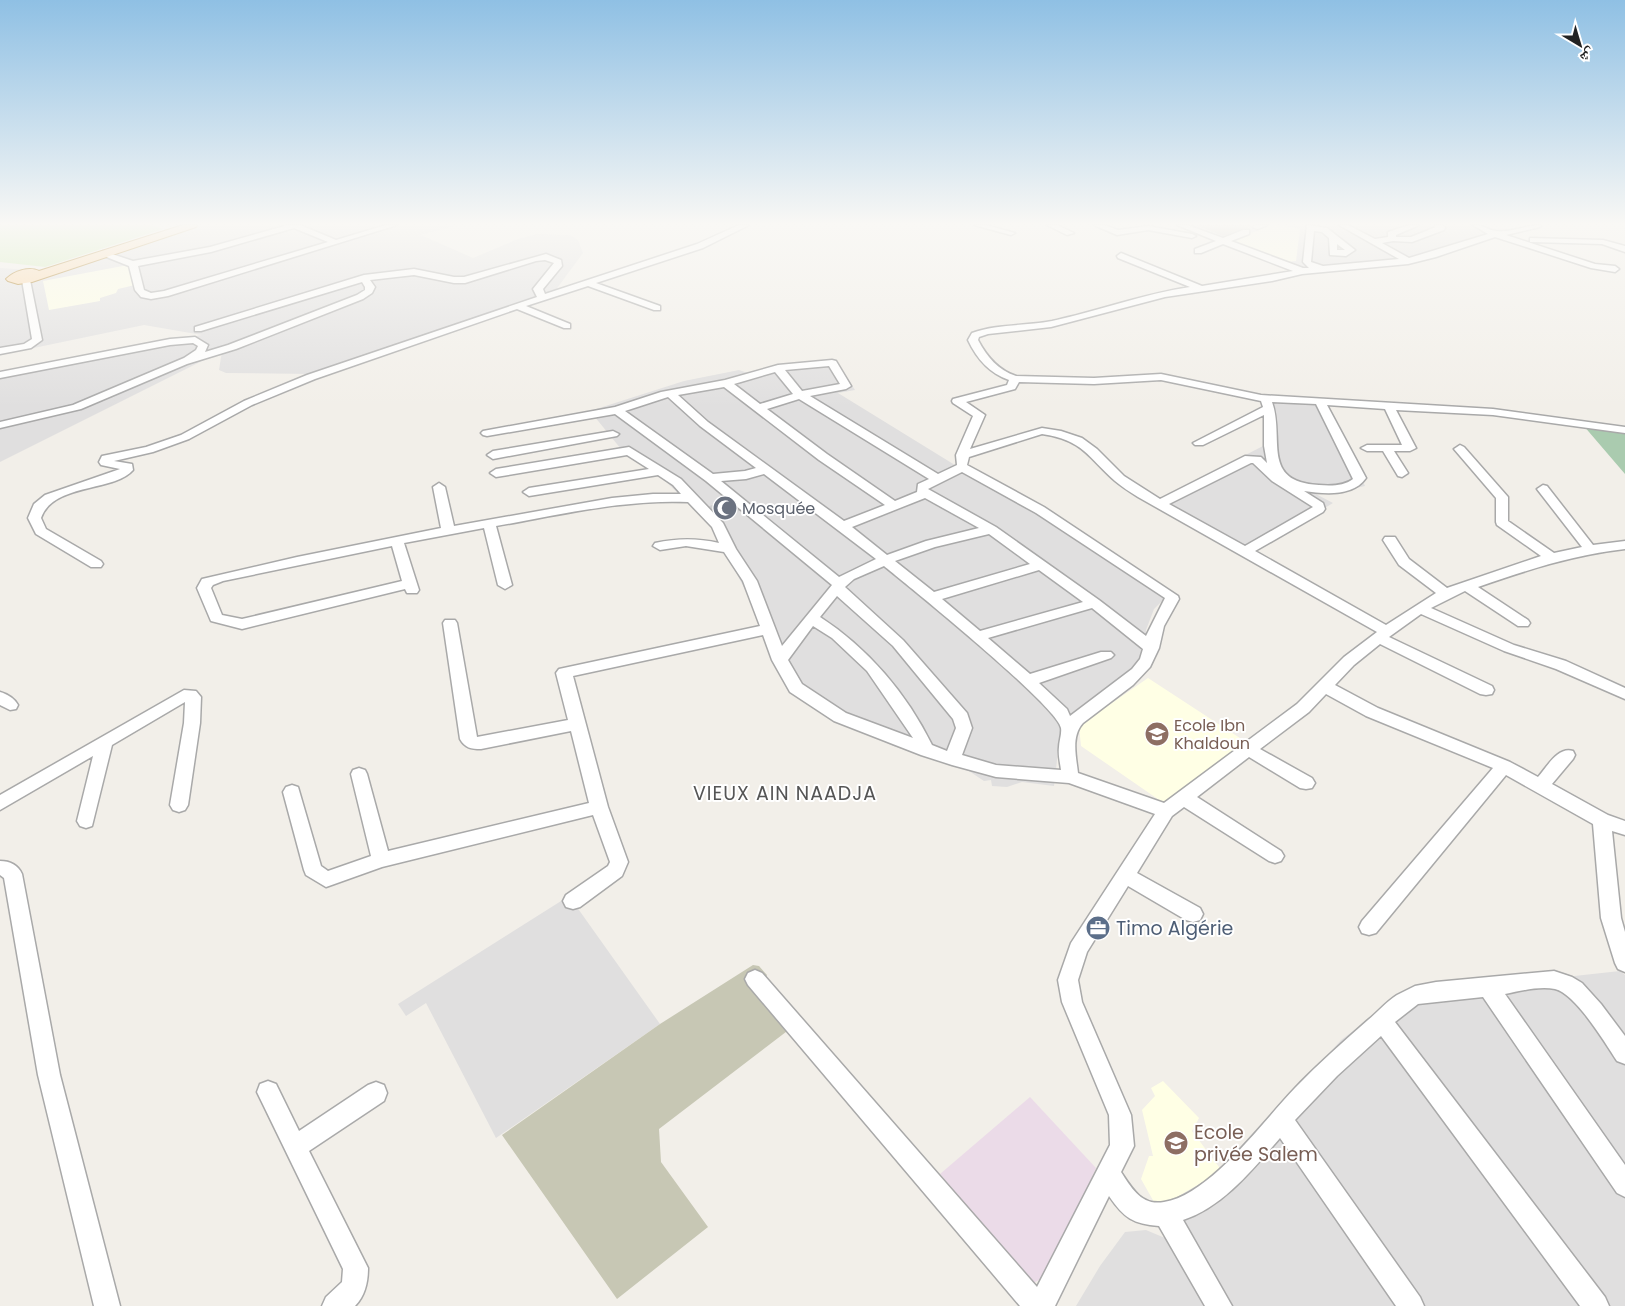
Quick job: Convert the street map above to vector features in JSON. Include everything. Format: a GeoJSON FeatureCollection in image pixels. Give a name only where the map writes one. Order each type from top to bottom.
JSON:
{"type":"FeatureCollection","features":[{"type":"Feature","properties":{"kind":"street"},"geometry":{"type":"LineString","coordinates":[[0,351],[27,346],[37,340],[28,286]]}},
{"type":"Feature","properties":{"kind":"street"},"geometry":{"type":"LineString","coordinates":[[139,286],[144,295],[151,296],[193,286]]}},
{"type":"Feature","properties":{"kind":"street"},"geometry":{"type":"LineString","coordinates":[[198,329],[338,286]]}},
{"type":"Feature","properties":{"kind":"street"},"geometry":{"type":"LineString","coordinates":[[0,425],[77,407],[183,362],[232,347],[360,297],[370,291],[370,286]]}},
{"type":"Feature","properties":{"kind":"street"},"geometry":{"type":"LineString","coordinates":[[541,286],[538,289],[539,294],[544,297]]}},
{"type":"Feature","properties":{"kind":"street"},"geometry":{"type":"LineString","coordinates":[[96,564],[41,532],[35,518],[36,512],[48,498],[70,488],[118,475],[127,470],[128,467],[124,465],[107,464],[105,462],[106,459],[149,450],[185,437],[248,403],[312,377],[579,286]]}},
{"type":"Feature","properties":{"kind":"street"},"geometry":{"type":"LineString","coordinates":[[596,286],[657,308]]}},
{"type":"Feature","properties":{"kind":"street"},"geometry":{"type":"LineString","coordinates":[[1197,286],[1202,288]]}},
{"type":"Feature","properties":{"kind":"street"},"geometry":{"type":"LineString","coordinates":[[1216,286],[1156,296],[1051,324],[986,330],[975,335],[973,340],[978,351],[990,366],[1003,375],[1015,379],[1094,381],[1161,377],[1236,394],[1266,403]]}},
{"type":"Feature","properties":{"kind":"street"},"geometry":{"type":"LineString","coordinates":[[518,306],[567,326]]}},
{"type":"Feature","properties":{"kind":"street"},"geometry":{"type":"LineString","coordinates":[[0,375],[170,342],[195,340],[203,345],[200,352],[183,362]]}},
{"type":"Feature","properties":{"kind":"street"},"geometry":{"type":"LineString","coordinates":[[487,433],[617,410],[657,396],[726,383],[778,368],[830,362],[834,364],[846,385],[800,395],[757,408]]}},
{"type":"Feature","properties":{"kind":"street"},"geometry":{"type":"LineString","coordinates":[[778,368],[787,382],[800,395],[938,479]]}},
{"type":"Feature","properties":{"kind":"street"},"geometry":{"type":"LineString","coordinates":[[962,461],[971,428],[979,415],[957,402],[1011,387],[1015,379]]}},
{"type":"Feature","properties":{"kind":"street"},"geometry":{"type":"LineString","coordinates":[[726,383],[823,457],[893,505]]}},
{"type":"Feature","properties":{"kind":"street"},"geometry":{"type":"LineString","coordinates":[[671,394],[704,424],[843,526],[932,597],[1028,681],[1061,713],[1069,728]]}},
{"type":"Feature","properties":{"kind":"street"},"geometry":{"type":"LineString","coordinates":[[1199,443],[1266,403],[1282,400],[1361,403],[1492,412],[1625,430]]}},
{"type":"Feature","properties":{"kind":"street"},"geometry":{"type":"LineString","coordinates":[[1266,403],[1270,416],[1272,462],[1285,478],[1305,489],[1328,490],[1353,486],[1360,478],[1320,402]]}},
{"type":"Feature","properties":{"kind":"street"},"geometry":{"type":"LineString","coordinates":[[1367,448],[1408,449],[1410,447],[1389,406]]}},
{"type":"Feature","properties":{"kind":"street"},"geometry":{"type":"LineString","coordinates":[[617,410],[706,476],[838,586],[903,648],[961,717],[964,728],[952,759]]}},
{"type":"Feature","properties":{"kind":"street"},"geometry":{"type":"LineString","coordinates":[[597,414],[630,452],[677,482],[718,526],[729,549],[750,582],[780,660],[796,688],[840,717],[952,759],[996,771],[1070,777],[1166,811]]}},
{"type":"Feature","properties":{"kind":"street"},"geometry":{"type":"LineString","coordinates":[[1152,648],[1041,565],[991,530],[926,494],[922,491],[922,487],[938,479],[962,461],[1042,431],[1057,433],[1078,440],[1093,451],[1120,479],[1159,504],[1382,634],[1486,690]]}},
{"type":"Feature","properties":{"kind":"street"},"geometry":{"type":"LineString","coordinates":[[493,455],[613,434]]}},
{"type":"Feature","properties":{"kind":"street"},"geometry":{"type":"LineString","coordinates":[[1387,449],[1402,473]]}},
{"type":"Feature","properties":{"kind":"street"},"geometry":{"type":"LineString","coordinates":[[1460,449],[1502,497],[1502,522],[1552,558]]}},
{"type":"Feature","properties":{"kind":"street"},"geometry":{"type":"LineString","coordinates":[[496,473],[630,452]]}},
{"type":"Feature","properties":{"kind":"street"},"geometry":{"type":"LineString","coordinates":[[1159,504],[1249,458],[1257,460],[1276,478],[1319,506],[1319,510],[1244,552]]}},
{"type":"Feature","properties":{"kind":"street"},"geometry":{"type":"LineString","coordinates":[[962,461],[1171,596],[1172,599],[1155,630],[1152,648],[1146,662],[1130,680],[1077,717],[1069,728],[1067,750],[1070,777]]}},
{"type":"Feature","properties":{"kind":"street"},"geometry":{"type":"LineString","coordinates":[[677,482],[706,476],[746,475],[766,469]]}},
{"type":"Feature","properties":{"kind":"street"},"geometry":{"type":"LineString","coordinates":[[529,492],[661,471]]}},
{"type":"Feature","properties":{"kind":"street"},"geometry":{"type":"LineString","coordinates":[[439,487],[448,530]]}},
{"type":"Feature","properties":{"kind":"street"},"geometry":{"type":"LineString","coordinates":[[1543,489],[1590,549]]}},
{"type":"Feature","properties":{"kind":"street"},"geometry":{"type":"LineString","coordinates":[[843,526],[893,505],[926,494]]}},
{"type":"Feature","properties":{"kind":"street"},"geometry":{"type":"LineString","coordinates":[[397,541],[411,586],[242,624],[216,618],[204,588],[207,582],[219,578],[448,530],[632,501],[656,498],[693,498]]}},
{"type":"Feature","properties":{"kind":"street"},"geometry":{"type":"LineString","coordinates":[[489,523],[505,585]]}},
{"type":"Feature","properties":{"kind":"street"},"geometry":{"type":"LineString","coordinates":[[780,660],[794,638],[838,586],[856,573],[910,549],[943,539],[991,530]]}},
{"type":"Feature","properties":{"kind":"street"},"geometry":{"type":"LineString","coordinates":[[1390,540],[1404,562],[1446,594]]}},
{"type":"Feature","properties":{"kind":"street"},"geometry":{"type":"LineString","coordinates":[[660,546],[684,541],[712,544],[729,549]]}},
{"type":"Feature","properties":{"kind":"street"},"geometry":{"type":"LineString","coordinates":[[1041,1306],[1122,1146],[1120,1115],[1072,1002],[1068,980],[1078,949],[1166,811],[1303,708],[1349,661],[1382,634],[1420,608],[1446,594],[1467,586],[1552,558],[1590,549],[1625,545]]}},
{"type":"Feature","properties":{"kind":"street"},"geometry":{"type":"LineString","coordinates":[[932,597],[1041,565]]}},
{"type":"Feature","properties":{"kind":"street"},"geometry":{"type":"LineString","coordinates":[[1467,586],[1523,623]]}},
{"type":"Feature","properties":{"kind":"street"},"geometry":{"type":"LineString","coordinates":[[978,636],[1094,603]]}},
{"type":"Feature","properties":{"kind":"street"},"geometry":{"type":"LineString","coordinates":[[1420,608],[1509,648],[1561,665],[1625,694]]}},
{"type":"Feature","properties":{"kind":"street"},"geometry":{"type":"LineString","coordinates":[[812,619],[838,635],[872,666],[916,728],[928,751]]}},
{"type":"Feature","properties":{"kind":"street"},"geometry":{"type":"LineString","coordinates":[[450,622],[468,739],[474,743],[481,743],[576,724]]}},
{"type":"Feature","properties":{"kind":"street"},"geometry":{"type":"LineString","coordinates":[[574,902],[615,872],[619,862],[599,807],[564,673],[768,629]]}},
{"type":"Feature","properties":{"kind":"street"},"geometry":{"type":"LineString","coordinates":[[1028,681],[1065,667],[1106,655]]}},
{"type":"Feature","properties":{"kind":"street"},"geometry":{"type":"LineString","coordinates":[[1325,686],[1372,712],[1504,766],[1602,820],[1625,828]]}},
{"type":"Feature","properties":{"kind":"street"},"geometry":{"type":"LineString","coordinates":[[0,803],[184,695],[190,695],[192,697],[192,723],[179,805]]}},
{"type":"Feature","properties":{"kind":"street"},"geometry":{"type":"LineString","coordinates":[[86,821],[104,743]]}},
{"type":"Feature","properties":{"kind":"street"},"geometry":{"type":"LineString","coordinates":[[1248,748],[1306,783]]}},
{"type":"Feature","properties":{"kind":"street"},"geometry":{"type":"LineString","coordinates":[[1540,787],[1568,755]]}},
{"type":"Feature","properties":{"kind":"street"},"geometry":{"type":"LineString","coordinates":[[1369,927],[1504,766]]}},
{"type":"Feature","properties":{"kind":"street"},"geometry":{"type":"LineString","coordinates":[[359,774],[382,860]]}},
{"type":"Feature","properties":{"kind":"street"},"geometry":{"type":"LineString","coordinates":[[292,792],[313,870],[326,879],[382,860],[599,807]]}},
{"type":"Feature","properties":{"kind":"street"},"geometry":{"type":"LineString","coordinates":[[1183,797],[1275,856]]}},
{"type":"Feature","properties":{"kind":"street"},"geometry":{"type":"LineString","coordinates":[[1602,820],[1611,918],[1625,963]]}},
{"type":"Feature","properties":{"kind":"street"},"geometry":{"type":"LineString","coordinates":[[0,868],[5,868],[13,874],[50,1075],[107,1306]]}},
{"type":"Feature","properties":{"kind":"street"},"geometry":{"type":"LineString","coordinates":[[1126,876],[1193,914]]}},
{"type":"Feature","properties":{"kind":"street"},"geometry":{"type":"LineString","coordinates":[[756,979],[1037,1306]]}},
{"type":"Feature","properties":{"kind":"street"},"geometry":{"type":"LineString","coordinates":[[1108,1173],[1124,1198],[1141,1213],[1166,1215],[1184,1208],[1206,1195],[1243,1163],[1302,1096],[1409,998],[1444,991],[1489,988],[1553,979],[1564,982],[1580,993],[1625,1054]]}},
{"type":"Feature","properties":{"kind":"street"},"geometry":{"type":"LineString","coordinates":[[1489,988],[1625,1185]]}},
{"type":"Feature","properties":{"kind":"street"},"geometry":{"type":"LineString","coordinates":[[1382,1021],[1596,1306]]}},
{"type":"Feature","properties":{"kind":"street"},"geometry":{"type":"LineString","coordinates":[[268,1092],[355,1268],[356,1282],[348,1297],[335,1306]]}},
{"type":"Feature","properties":{"kind":"street"},"geometry":{"type":"LineString","coordinates":[[295,1147],[376,1093]]}},
{"type":"Feature","properties":{"kind":"street"},"geometry":{"type":"LineString","coordinates":[[1281,1120],[1411,1306]]}},
{"type":"Feature","properties":{"kind":"street"},"geometry":{"type":"LineString","coordinates":[[1166,1215],[1219,1306]]}},
{"type":"Feature","properties":{"kind":"shaded area"},"geometry":{"type":"Polygon","coordinates":[[[0,286],[559,286],[555,291],[311,374],[226,373],[219,370],[222,351],[0,462],[0,373],[113,350],[202,335],[144,325],[0,355],[0,286]]]}},
{"type":"Feature","properties":{"kind":"shaded area"},"geometry":{"type":"Polygon","coordinates":[[[44,286],[131,286],[118,289],[116,293],[100,298],[100,301],[49,310],[44,286]]]}},
{"type":"Feature","properties":{"kind":"shaded area"},"geometry":{"type":"Polygon","coordinates":[[[836,360],[855,390],[838,393],[1069,533],[1165,598],[1154,609],[1146,630],[1146,649],[1141,661],[1126,677],[1076,711],[1060,735],[1054,786],[1022,782],[1007,787],[992,786],[991,780],[984,781],[969,771],[893,746],[809,705],[787,689],[761,620],[711,525],[659,475],[637,462],[621,449],[590,411],[684,381],[739,370],[748,373],[777,365],[836,360]]]}},
{"type":"Feature","properties":{"kind":"shaded area"},"geometry":{"type":"Polygon","coordinates":[[[1270,400],[1328,403],[1365,486],[1342,491],[1312,492],[1333,503],[1252,552],[1157,500],[1267,444],[1270,400]]]}},
{"type":"Feature","properties":{"kind":"shaded area"},"geometry":{"type":"Polygon","coordinates":[[[1583,425],[1625,431],[1625,474],[1583,425]]]}},
{"type":"Feature","properties":{"kind":"shaded area","name":"Mosquée"},"geometry":{"type":"Polygon","coordinates":[[[731,498],[744,509],[716,520],[707,507],[731,498]]]}},
{"type":"Feature","properties":{"kind":"shaded area","name":"Ecole Ibn Khaldoun"},"geometry":{"type":"Polygon","coordinates":[[[1148,678],[1246,742],[1165,804],[1081,746],[1079,726],[1148,678]]]}},
{"type":"Feature","properties":{"kind":"shaded area"},"geometry":{"type":"Polygon","coordinates":[[[569,896],[660,1024],[496,1138],[426,1003],[406,1016],[398,1004],[569,896]]]}},
{"type":"Feature","properties":{"kind":"shaded area"},"geometry":{"type":"Polygon","coordinates":[[[753,965],[759,966],[767,975],[765,980],[799,1022],[659,1129],[661,1162],[708,1227],[617,1299],[502,1135],[660,1024],[753,965]]]}},
{"type":"Feature","properties":{"kind":"shaded area"},"geometry":{"type":"Polygon","coordinates":[[[1620,971],[1625,975],[1625,1306],[1076,1306],[1100,1266],[1125,1232],[1146,1230],[1165,1238],[1158,1204],[1237,1162],[1341,1040],[1402,995],[1620,971]]]}},
{"type":"Feature","properties":{"kind":"shaded area","name":"Ecole privée Salem"},"geometry":{"type":"Polygon","coordinates":[[[1163,1081],[1199,1118],[1192,1131],[1222,1171],[1177,1197],[1158,1204],[1154,1202],[1141,1179],[1149,1156],[1153,1156],[1142,1110],[1155,1096],[1151,1088],[1163,1081]]]}},
{"type":"Feature","properties":{"kind":"shaded area"},"geometry":{"type":"Polygon","coordinates":[[[1030,1097],[1096,1168],[1049,1274],[1032,1284],[940,1174],[1030,1097]]]}},
{"type":"Feature","properties":{"kind":"place","name":"Mosquée"},"geometry":{"type":"Point","coordinates":[725,508]}},
{"type":"Feature","properties":{"kind":"place","name":"Ecole Ibn Khaldoun"},"geometry":{"type":"Point","coordinates":[1157,734]}},
{"type":"Feature","properties":{"kind":"place","name":"Timo Algérie"},"geometry":{"type":"Point","coordinates":[1098,928]}},
{"type":"Feature","properties":{"kind":"place","name":"Ecole privée Salem"},"geometry":{"type":"Point","coordinates":[1176,1143]}},
{"type":"Feature","properties":{"kind":"district","name":"VIEUX AIN NAADJA"},"geometry":{"type":"Point","coordinates":[785,793]}}]}
